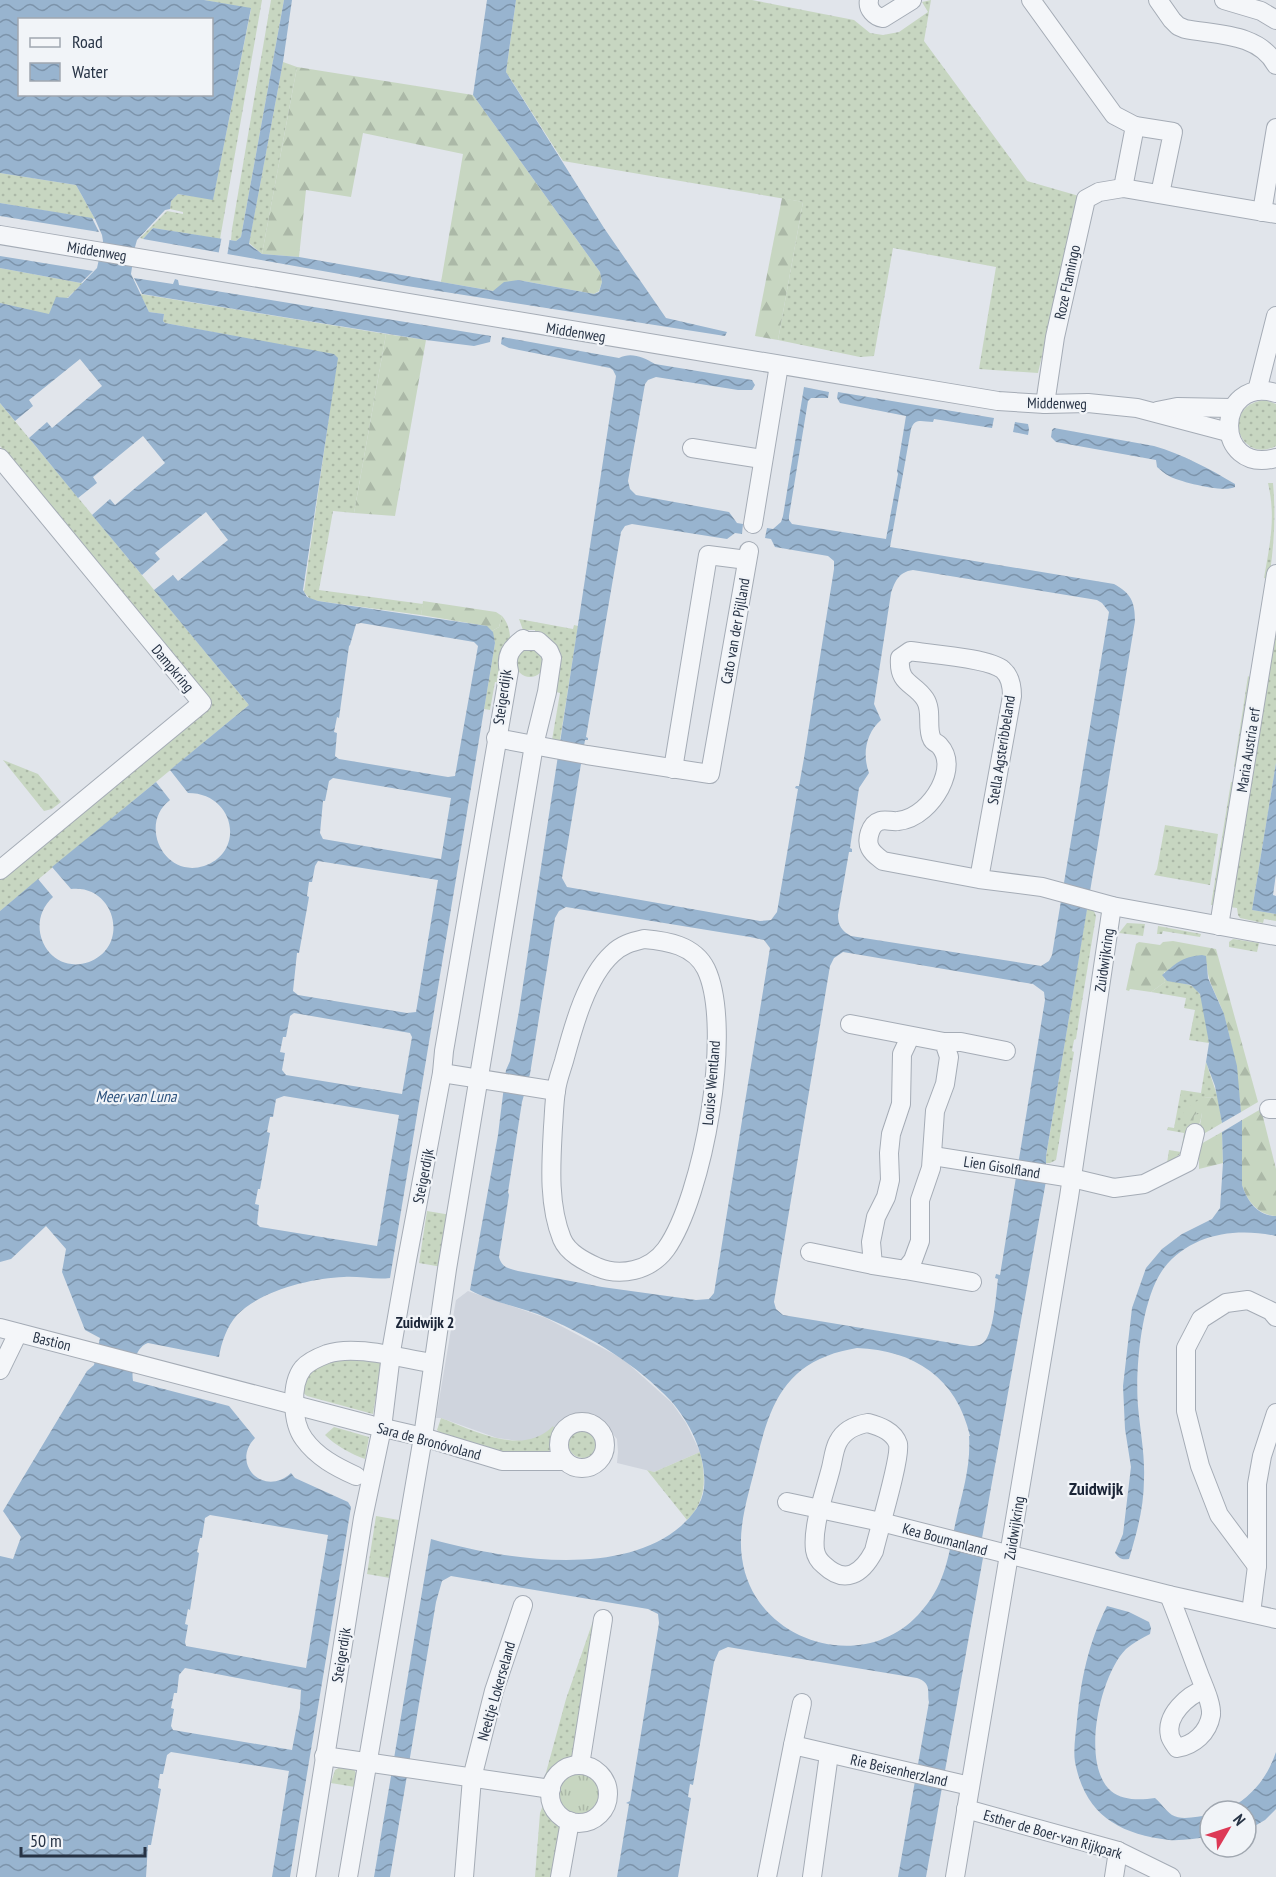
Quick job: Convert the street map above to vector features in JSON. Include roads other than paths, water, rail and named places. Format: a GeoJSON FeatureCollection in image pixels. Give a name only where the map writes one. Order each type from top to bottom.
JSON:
{"type":"FeatureCollection","features":[{"type":"Feature","properties":{"kind":"street"},"geometry":{"type":"LineString","coordinates":[[869,0],[871,10],[878,17],[883,18],[912,0]]}},
{"type":"Feature","properties":{"kind":"street"},"geometry":{"type":"LineString","coordinates":[[1031,0],[1114,115],[1135,126],[1173,132],[1160,194]]}},
{"type":"Feature","properties":{"kind":"street"},"geometry":{"type":"LineString","coordinates":[[1158,0],[1178,26],[1253,42],[1264,50],[1276,65]]}},
{"type":"Feature","properties":{"kind":"street"},"geometry":{"type":"LineString","coordinates":[[1224,0],[1261,11],[1276,20]]}},
{"type":"Feature","properties":{"kind":"street"},"geometry":{"type":"LineString","coordinates":[[1123,188],[1135,126]]}},
{"type":"Feature","properties":{"kind":"street"},"geometry":{"type":"LineString","coordinates":[[1269,213],[1276,128]]}},
{"type":"Feature","properties":{"kind":"street","name":"Roze Flamingo"},"geometry":{"type":"LineString","coordinates":[[1045,404],[1055,337],[1086,200],[1099,192],[1123,188],[1269,213]]}},
{"type":"Feature","properties":{"kind":"street","name":"Middenweg"},"geometry":{"type":"LineString","coordinates":[[0,236],[998,401],[1045,404],[1088,403],[1154,411],[1181,421],[1228,432]]}},
{"type":"Feature","properties":{"kind":"street"},"geometry":{"type":"LineString","coordinates":[[1257,391],[1276,316]]}},
{"type":"Feature","properties":{"kind":"street"},"geometry":{"type":"LineString","coordinates":[[753,524],[779,365]]}},
{"type":"Feature","properties":{"kind":"street"},"geometry":{"type":"LineString","coordinates":[[1276,393],[1257,391],[1247,394],[1238,400],[1228,419],[1228,432],[1232,443],[1240,452],[1251,458],[1276,460]]}},
{"type":"Feature","properties":{"kind":"street","name":"Middenweg"},"geometry":{"type":"LineString","coordinates":[[1154,411],[1178,407],[1232,408]]}},
{"type":"Feature","properties":{"kind":"street"},"geometry":{"type":"LineString","coordinates":[[692,448],[762,459]]}},
{"type":"Feature","properties":{"kind":"street","name":"Dampkring"},"geometry":{"type":"LineString","coordinates":[[0,458],[6,475],[202,703],[0,870]]}},
{"type":"Feature","properties":{"kind":"street","name":"Cato van der Pijlland"},"geometry":{"type":"LineString","coordinates":[[496,738],[587,755],[673,769],[710,774],[748,555],[708,555],[673,769]]}},
{"type":"Feature","properties":{"kind":"street","name":"Maria Austria erf"},"geometry":{"type":"LineString","coordinates":[[1219,926],[1276,574]]}},
{"type":"Feature","properties":{"kind":"street","name":"Steigerdijk"},"geometry":{"type":"LineString","coordinates":[[306,1877],[363,1518],[382,1428],[391,1356],[442,1073],[496,738],[509,671],[508,657],[523,639],[523,641],[538,641],[549,651],[552,666],[534,745],[432,1363],[423,1437],[348,1877]]}},
{"type":"Feature","properties":{"kind":"street","name":"Stella Agsteribbeland"},"geometry":{"type":"LineString","coordinates":[[979,879],[1012,696],[1012,685],[1004,670],[987,662],[910,651],[900,658],[901,672],[906,682],[919,691],[928,704],[932,739],[944,753],[947,771],[940,787],[924,809],[902,821],[880,821],[874,824],[869,846],[874,855],[883,861],[979,879],[1042,887],[1112,906]]}},
{"type":"Feature","properties":{"kind":"street","name":"Zuidwijkring"},"geometry":{"type":"LineString","coordinates":[[955,1877],[1072,1178],[1112,906],[1276,936]]}},
{"type":"Feature","properties":{"kind":"street","name":"Louise Wentland"},"geometry":{"type":"LineString","coordinates":[[644,939],[665,941],[688,949],[705,968],[713,993],[716,1061],[711,1116],[691,1193],[676,1230],[665,1250],[647,1267],[627,1271],[606,1271],[581,1260],[563,1242],[554,1210],[550,1175],[556,1091],[577,1014],[592,982],[611,955],[626,943],[644,939]]}},
{"type":"Feature","properties":{"kind":"street"},"geometry":{"type":"LineString","coordinates":[[850,1024],[910,1037],[961,1042],[1006,1051]]}},
{"type":"Feature","properties":{"kind":"street"},"geometry":{"type":"LineString","coordinates":[[873,1265],[871,1242],[876,1217],[886,1197],[890,1180],[891,1134],[901,1104],[902,1054],[910,1037]]}},
{"type":"Feature","properties":{"kind":"street"},"geometry":{"type":"LineString","coordinates":[[905,1270],[914,1260],[920,1241],[920,1200],[933,1156],[935,1111],[945,1084],[949,1057],[944,1042]]}},
{"type":"Feature","properties":{"kind":"street"},"geometry":{"type":"LineString","coordinates":[[442,1073],[556,1091]]}},
{"type":"Feature","properties":{"kind":"street"},"geometry":{"type":"LineString","coordinates":[[1072,1178],[1114,1188],[1144,1184],[1188,1162],[1195,1134]]}},
{"type":"Feature","properties":{"kind":"street","name":"Lien Gisolfland"},"geometry":{"type":"LineString","coordinates":[[933,1156],[1072,1178]]}},
{"type":"Feature","properties":{"kind":"street"},"geometry":{"type":"LineString","coordinates":[[810,1252],[972,1282]]}},
{"type":"Feature","properties":{"kind":"street"},"geometry":{"type":"LineString","coordinates":[[1257,1566],[1219,1515],[1200,1466],[1186,1411],[1186,1348],[1202,1319],[1226,1303],[1248,1300],[1271,1311],[1276,1317]]}},
{"type":"Feature","properties":{"kind":"street","name":"Bastion"},"geometry":{"type":"LineString","coordinates":[[0,1370],[9,1330],[86,1350]]}},
{"type":"Feature","properties":{"kind":"street","name":"Sara de Bronóvoland"},"geometry":{"type":"LineString","coordinates":[[86,1350],[423,1437],[502,1461],[565,1461]]}},
{"type":"Feature","properties":{"kind":"street"},"geometry":{"type":"LineString","coordinates":[[356,1476],[338,1468],[311,1448],[302,1437],[296,1425],[294,1405],[297,1383],[302,1369],[311,1361],[329,1353],[348,1351],[432,1363]]}},
{"type":"Feature","properties":{"kind":"street"},"geometry":{"type":"LineString","coordinates":[[1251,1613],[1257,1566],[1257,1484],[1262,1456],[1276,1413]]}},
{"type":"Feature","properties":{"kind":"street"},"geometry":{"type":"LineString","coordinates":[[868,1424],[881,1427],[890,1433],[898,1444],[897,1461],[881,1522],[874,1551],[867,1564],[859,1571],[848,1576],[832,1573],[820,1562],[815,1552],[815,1537],[838,1441],[847,1430],[857,1425],[868,1424]]}},
{"type":"Feature","properties":{"kind":"street","name":"Kea Boumanland"},"geometry":{"type":"LineString","coordinates":[[787,1502],[881,1522],[1010,1557]]}},
{"type":"Feature","properties":{"kind":"street"},"geometry":{"type":"LineString","coordinates":[[1010,1557],[1276,1619]]}},
{"type":"Feature","properties":{"kind":"street"},"geometry":{"type":"LineString","coordinates":[[1169,1595],[1205,1689]]}},
{"type":"Feature","properties":{"kind":"street","name":"Neeltje Lokerseland"},"geometry":{"type":"LineString","coordinates":[[464,1877],[472,1778],[494,1691],[523,1605]]}},
{"type":"Feature","properties":{"kind":"street"},"geometry":{"type":"LineString","coordinates":[[580,1765],[603,1619]]}},
{"type":"Feature","properties":{"kind":"street"},"geometry":{"type":"LineString","coordinates":[[767,1877],[802,1703]]}},
{"type":"Feature","properties":{"kind":"street","name":"Rie Beisenherzland"},"geometry":{"type":"LineString","coordinates":[[793,1744],[970,1786]]}},
{"type":"Feature","properties":{"kind":"street","name":"Rie Beisenherzland"},"geometry":{"type":"LineString","coordinates":[[812,1877],[829,1754]]}},
{"type":"Feature","properties":{"kind":"street"},"geometry":{"type":"LineString","coordinates":[[324,1756],[551,1789]]}},
{"type":"Feature","properties":{"kind":"street"},"geometry":{"type":"LineString","coordinates":[[580,1765],[599,1772],[605,1780],[608,1800],[598,1816],[579,1823],[562,1817],[552,1805],[551,1789],[558,1774],[572,1766],[580,1765]]}},
{"type":"Feature","properties":{"kind":"street","name":"Esther de Boer-van Rijkpark"},"geometry":{"type":"LineString","coordinates":[[966,1809],[1118,1851],[1171,1877]]}},
{"type":"Feature","properties":{"kind":"street"},"geometry":{"type":"LineString","coordinates":[[560,1877],[570,1821]]}},
{"type":"Feature","properties":{"kind":"street"},"geometry":{"type":"LineString","coordinates":[[1113,1877],[1118,1851]]}},
{"type":"Feature","properties":{"kind":"water","name":"Meer van Luna"},"geometry":{"type":"Polygon","coordinates":[[[0,0],[204,0],[251,8],[213,200],[178,194],[171,201],[170,209],[165,210],[137,240],[131,274],[149,312],[164,314],[165,323],[334,354],[338,358],[303,590],[307,597],[318,601],[487,626],[493,632],[495,643],[390,1278],[331,1278],[287,1287],[259,1299],[237,1315],[225,1335],[219,1357],[148,1343],[140,1349],[133,1365],[133,1381],[229,1406],[255,1438],[248,1448],[246,1458],[248,1467],[261,1480],[270,1482],[281,1480],[291,1473],[295,1478],[348,1502],[351,1507],[290,1877],[272,1877],[289,1771],[171,1752],[167,1755],[163,1774],[160,1774],[158,1788],[161,1789],[151,1845],[148,1845],[146,1877],[0,1877],[0,1556],[13,1559],[21,1537],[3,1511],[87,1371],[94,1365],[100,1338],[85,1330],[62,1272],[66,1249],[46,1226],[11,1259],[0,1262],[0,911],[38,879],[53,897],[44,908],[40,921],[40,934],[44,945],[52,955],[62,962],[75,964],[89,962],[102,954],[110,943],[113,931],[112,918],[107,906],[98,896],[86,890],[71,889],[52,867],[156,782],[170,800],[161,810],[156,822],[156,835],[167,857],[177,865],[190,868],[204,866],[217,859],[226,849],[230,837],[225,812],[216,802],[204,796],[188,793],[170,770],[249,705],[154,590],[173,575],[178,581],[228,540],[206,512],[155,553],[160,559],[142,575],[92,515],[110,499],[115,505],[165,463],[143,436],[93,477],[97,483],[78,498],[29,438],[47,422],[52,428],[102,386],[80,359],[29,400],[33,406],[15,421],[0,403],[0,303],[49,314],[56,297],[68,298],[97,268],[103,241],[102,235],[76,185],[0,173],[0,0]],[[356,624],[349,646],[339,718],[337,717],[334,732],[337,733],[335,756],[339,759],[448,777],[455,776],[478,646],[474,642],[356,624]],[[333,778],[329,781],[325,801],[323,801],[320,833],[323,839],[441,859],[451,798],[333,778]],[[318,861],[312,882],[309,882],[307,896],[309,897],[299,953],[297,953],[293,991],[298,995],[407,1013],[416,1012],[438,880],[318,861]],[[294,1013],[290,1016],[280,1052],[285,1053],[282,1070],[286,1075],[402,1094],[412,1037],[410,1033],[294,1013]],[[284,1096],[276,1099],[273,1117],[270,1117],[267,1132],[270,1133],[255,1204],[259,1205],[257,1224],[260,1227],[377,1246],[399,1115],[284,1096]],[[210,1515],[205,1518],[197,1552],[199,1553],[190,1610],[188,1609],[185,1624],[188,1625],[186,1646],[306,1668],[328,1535],[210,1515]],[[185,1668],[179,1675],[177,1693],[174,1693],[171,1708],[174,1709],[171,1726],[173,1730],[292,1750],[301,1690],[185,1668]]]}},
{"type":"Feature","properties":{"kind":"water"},"geometry":{"type":"Polygon","coordinates":[[[284,0],[292,0],[283,62],[249,244],[262,254],[299,257],[493,291],[504,282],[518,280],[594,294],[599,292],[602,282],[600,272],[473,95],[487,0],[516,0],[506,72],[604,228],[666,318],[727,332],[725,336],[407,286],[143,239],[153,228],[236,241],[241,237],[284,0]]]}},
{"type":"Feature","properties":{"kind":"water"},"geometry":{"type":"Polygon","coordinates":[[[0,203],[92,218],[99,232],[0,216],[0,203]]]}},
{"type":"Feature","properties":{"kind":"water"},"geometry":{"type":"Polygon","coordinates":[[[0,256],[93,271],[81,283],[0,268],[0,256]]]}},
{"type":"Feature","properties":{"kind":"water"},"geometry":{"type":"Polygon","coordinates":[[[134,278],[173,284],[175,279],[178,280],[179,285],[491,336],[490,342],[474,346],[426,340],[142,294],[134,278]]]}},
{"type":"Feature","properties":{"kind":"water"},"geometry":{"type":"Polygon","coordinates":[[[502,337],[619,358],[628,355],[637,356],[655,364],[752,380],[755,385],[752,390],[738,390],[656,377],[645,384],[628,481],[630,489],[636,495],[729,512],[737,523],[743,524],[742,534],[735,533],[727,539],[632,524],[625,526],[621,532],[586,737],[588,740],[585,740],[562,878],[567,887],[760,921],[771,920],[777,912],[798,789],[795,788],[799,786],[804,758],[834,569],[834,561],[828,556],[775,547],[771,539],[765,538],[767,528],[773,529],[781,522],[783,516],[804,387],[829,392],[828,398],[811,398],[808,401],[789,516],[792,524],[886,539],[906,416],[840,403],[837,398],[838,392],[994,418],[992,428],[934,419],[933,422],[920,421],[913,425],[890,547],[1114,584],[1128,595],[1133,603],[1135,621],[1046,1156],[1046,1181],[982,1538],[983,1558],[926,1877],[898,1877],[929,1702],[925,1682],[917,1678],[728,1647],[719,1651],[714,1662],[693,1785],[690,1784],[688,1797],[691,1798],[678,1877],[617,1877],[629,1804],[626,1803],[630,1801],[659,1623],[658,1614],[648,1609],[451,1576],[442,1581],[436,1602],[390,1877],[374,1877],[431,1539],[491,1553],[525,1558],[594,1559],[626,1553],[656,1543],[689,1518],[701,1499],[704,1488],[703,1465],[691,1430],[671,1401],[644,1376],[597,1343],[564,1326],[470,1290],[498,1135],[506,1070],[510,1061],[519,1011],[616,376],[610,368],[509,348],[501,344],[502,337]],[[908,571],[898,578],[891,593],[874,704],[881,720],[872,731],[867,744],[866,759],[869,773],[859,788],[850,848],[852,852],[849,852],[838,915],[840,925],[851,936],[1041,966],[1049,961],[1052,955],[1109,612],[1097,600],[908,571]],[[566,907],[559,911],[555,918],[530,1074],[522,1102],[500,1261],[506,1267],[518,1271],[602,1287],[696,1300],[709,1299],[714,1293],[770,948],[764,940],[750,937],[566,907]],[[843,952],[834,958],[830,966],[774,1302],[776,1309],[783,1315],[970,1346],[979,1345],[987,1337],[992,1322],[998,1279],[995,1278],[996,1274],[1000,1275],[1045,1000],[1044,992],[1033,984],[843,952]],[[857,1348],[842,1351],[811,1364],[798,1373],[778,1398],[761,1443],[741,1533],[742,1558],[750,1587],[766,1610],[787,1629],[813,1640],[840,1646],[868,1644],[895,1633],[918,1615],[935,1592],[945,1568],[964,1487],[970,1436],[955,1398],[944,1383],[930,1371],[897,1354],[857,1348]]]}},
{"type":"Feature","properties":{"kind":"water"},"geometry":{"type":"Polygon","coordinates":[[[1015,422],[1028,424],[1028,435],[1013,432],[1015,422]]]}},
{"type":"Feature","properties":{"kind":"water"},"geometry":{"type":"Polygon","coordinates":[[[1054,428],[1164,449],[1206,467],[1235,484],[1235,487],[1222,489],[1192,484],[1166,474],[1157,467],[1156,460],[1056,442],[1051,437],[1054,428]]]}},
{"type":"Feature","properties":{"kind":"water"},"geometry":{"type":"Polygon","coordinates":[[[1276,763],[1276,874],[1273,895],[1276,896],[1276,914],[1252,910],[1276,763]]]}},
{"type":"Feature","properties":{"kind":"water"},"geometry":{"type":"Polygon","coordinates":[[[1206,956],[1208,978],[1224,1014],[1237,1066],[1241,1112],[1222,1123],[1215,1086],[1206,1062],[1209,1043],[1200,994],[1191,985],[1167,981],[1162,975],[1183,960],[1206,956]]]}},
{"type":"Feature","properties":{"kind":"water"},"geometry":{"type":"Polygon","coordinates":[[[1242,1120],[1242,1185],[1254,1206],[1264,1213],[1276,1216],[1276,1236],[1245,1232],[1215,1236],[1200,1241],[1175,1256],[1156,1281],[1145,1315],[1139,1354],[1137,1391],[1144,1460],[1143,1500],[1129,1559],[1123,1559],[1115,1553],[1123,1534],[1131,1467],[1125,1429],[1123,1386],[1132,1308],[1146,1268],[1162,1249],[1182,1234],[1212,1219],[1220,1208],[1223,1163],[1222,1132],[1242,1120]]]}},
{"type":"Feature","properties":{"kind":"water"},"geometry":{"type":"Polygon","coordinates":[[[1107,1606],[1129,1612],[1149,1622],[1151,1628],[1150,1634],[1126,1649],[1108,1678],[1097,1720],[1095,1741],[1102,1778],[1111,1791],[1121,1797],[1155,1798],[1176,1817],[1198,1816],[1198,1838],[1169,1840],[1134,1833],[1119,1826],[1096,1808],[1080,1780],[1074,1752],[1077,1720],[1086,1662],[1107,1606]]]}},
{"type":"Feature","properties":{"kind":"water"},"geometry":{"type":"Polygon","coordinates":[[[1276,1752],[1276,1809],[1258,1824],[1258,1799],[1244,1799],[1268,1771],[1276,1752]]]}},
{"type":"Feature","properties":{"kind":"district","name":"Zuidwijk 2"},"geometry":{"type":"Point","coordinates":[425,1322]}},
{"type":"Feature","properties":{"kind":"district","name":"Zuidwijk"},"geometry":{"type":"Point","coordinates":[1096,1488]}}]}
